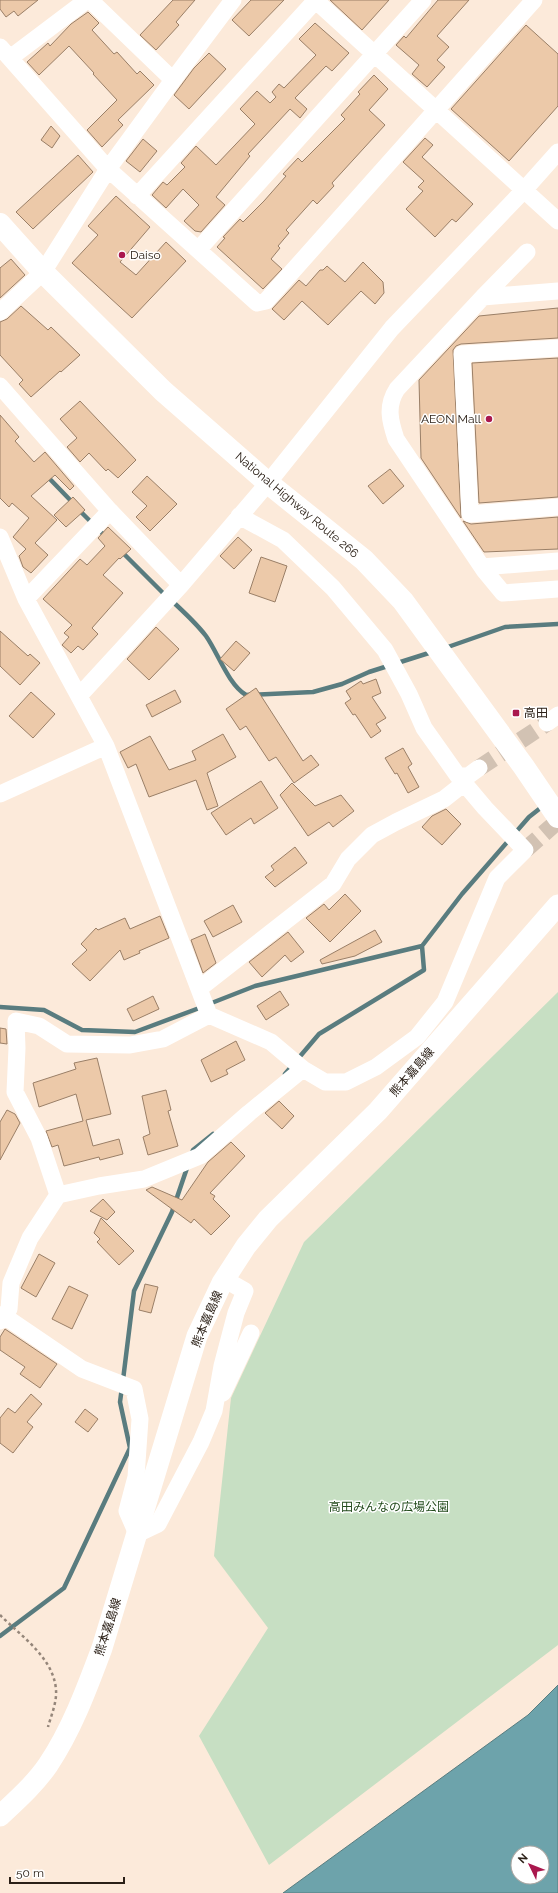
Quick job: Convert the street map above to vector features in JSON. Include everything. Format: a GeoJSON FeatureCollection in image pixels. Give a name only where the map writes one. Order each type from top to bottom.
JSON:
{"type":"FeatureCollection","features":[{"type":"Feature","properties":{"kind":"highway","name":"National Highway Route 266"},"geometry":{"type":"LineString","coordinates":[[0,224],[43,272],[162,391],[268,482],[364,560],[403,601],[558,816]]}},
{"type":"Feature","properties":{"kind":"main road","name":"熊本嘉島線"},"geometry":{"type":"LineString","coordinates":[[0,1816],[27,1791],[48,1766],[64,1739],[86,1690],[102,1648],[197,1336],[224,1279],[246,1246],[268,1219],[378,1111],[558,905]]}},
{"type":"Feature","properties":{"kind":"street"},"geometry":{"type":"LineString","coordinates":[[87,0],[5,52],[108,169],[257,303],[266,301],[436,108],[534,0]]}},
{"type":"Feature","properties":{"kind":"street"},"geometry":{"type":"LineString","coordinates":[[90,0],[173,80]]}},
{"type":"Feature","properties":{"kind":"street"},"geometry":{"type":"LineString","coordinates":[[0,312],[43,272],[108,169],[233,0]]}},
{"type":"Feature","properties":{"kind":"street"},"geometry":{"type":"LineString","coordinates":[[137,196],[316,0],[375,55],[525,189],[558,221]]}},
{"type":"Feature","properties":{"kind":"street"},"geometry":{"type":"LineString","coordinates":[[198,250],[423,0]]}},
{"type":"Feature","properties":{"kind":"street"},"geometry":{"type":"LineString","coordinates":[[79,696],[181,585],[268,482],[392,328],[525,189],[558,152]]}},
{"type":"Feature","properties":{"kind":"street"},"geometry":{"type":"LineString","coordinates":[[527,252],[397,390],[391,399],[389,419],[396,439],[482,567],[502,593],[558,589]]}},
{"type":"Feature","properties":{"kind":"street"},"geometry":{"type":"LineString","coordinates":[[483,298],[558,291]]}},
{"type":"Feature","properties":{"kind":"street"},"geometry":{"type":"LineString","coordinates":[[558,348],[462,354],[470,514],[558,507]]}},
{"type":"Feature","properties":{"kind":"street"},"geometry":{"type":"LineString","coordinates":[[0,386],[110,511],[181,585]]}},
{"type":"Feature","properties":{"kind":"street"},"geometry":{"type":"LineString","coordinates":[[26,599],[110,511]]}},
{"type":"Feature","properties":{"kind":"street"},"geometry":{"type":"LineString","coordinates":[[0,537],[26,599],[106,746],[200,988],[209,1015],[271,1042],[303,1069],[325,1082],[346,1082],[376,1067],[417,1037],[445,1002],[497,878],[525,850],[484,808],[460,778],[424,728],[409,694],[385,650],[338,594],[283,540],[239,516]]}},
{"type":"Feature","properties":{"kind":"street"},"geometry":{"type":"LineString","coordinates":[[482,567],[558,561]]}},
{"type":"Feature","properties":{"kind":"street"},"geometry":{"type":"LineString","coordinates":[[0,794],[106,746]]}},
{"type":"Feature","properties":{"kind":"street"},"geometry":{"type":"LineString","coordinates":[[460,778],[468,776],[479,768]]}},
{"type":"Feature","properties":{"kind":"street"},"geometry":{"type":"LineString","coordinates":[[200,988],[333,884],[348,859],[372,836],[396,822],[444,799],[458,788],[460,778]]}},
{"type":"Feature","properties":{"kind":"street"},"geometry":{"type":"LineString","coordinates":[[58,1195],[39,1138],[15,1092],[17,1048],[16,1021],[40,1026],[67,1044],[130,1045],[163,1039],[209,1015]]}},
{"type":"Feature","properties":{"kind":"street"},"geometry":{"type":"LineString","coordinates":[[251,1334],[214,1411],[201,1442],[158,1524],[137,1534],[127,1511],[136,1477],[140,1419],[134,1389],[82,1369],[2,1318],[9,1309],[12,1283],[30,1238],[58,1195],[144,1178],[200,1156],[249,1112],[303,1069]]}},
{"type":"Feature","properties":{"kind":"street"},"geometry":{"type":"LineString","coordinates":[[214,1411],[222,1366],[236,1313],[245,1291],[224,1279]]}},
{"type":"Feature","properties":{"kind":"path"},"geometry":{"type":"LineString","coordinates":[[0,1615],[43,1658],[52,1673],[56,1691],[47,1732]]}},
{"type":"Feature","properties":{"kind":"green space","name":"高田みんなの広場公園"},"geometry":{"type":"Polygon","coordinates":[[[558,992],[558,1645],[269,1865],[199,1736],[268,1628],[214,1556],[231,1398],[304,1242],[558,992]]]}},
{"type":"Feature","properties":{"kind":"water"},"geometry":{"type":"Polygon","coordinates":[[[558,1685],[558,1893],[283,1893],[528,1715],[558,1685]]]}},
{"type":"Feature","properties":{"kind":"building"},"geometry":{"type":"Polygon","coordinates":[[[0,0],[38,0],[18,16],[14,11],[6,17],[0,9],[0,0]]]}},
{"type":"Feature","properties":{"kind":"building"},"geometry":{"type":"Polygon","coordinates":[[[173,0],[195,0],[176,22],[179,25],[156,50],[140,35],[173,0]]]}},
{"type":"Feature","properties":{"kind":"building"},"geometry":{"type":"Polygon","coordinates":[[[251,0],[284,0],[249,36],[232,20],[251,0]]]}},
{"type":"Feature","properties":{"kind":"building"},"geometry":{"type":"Polygon","coordinates":[[[330,0],[389,0],[362,30],[330,0]]]}},
{"type":"Feature","properties":{"kind":"building"},"geometry":{"type":"Polygon","coordinates":[[[438,0],[469,0],[437,36],[449,47],[437,60],[445,67],[427,87],[412,74],[419,65],[396,45],[404,36],[406,38],[438,0]]]}},
{"type":"Feature","properties":{"kind":"building"},"geometry":{"type":"Polygon","coordinates":[[[88,12],[99,23],[92,30],[114,54],[117,52],[137,74],[140,71],[154,85],[118,120],[123,125],[102,147],[87,130],[117,100],[93,74],[94,73],[69,46],[39,75],[27,62],[48,43],[50,46],[71,24],[88,12]]]}},
{"type":"Feature","properties":{"kind":"building"},"geometry":{"type":"Polygon","coordinates":[[[315,23],[349,53],[332,71],[326,66],[295,98],[307,109],[300,118],[290,109],[248,154],[250,156],[216,197],[225,205],[201,232],[195,231],[184,221],[199,205],[183,189],[166,208],[152,195],[163,182],[167,185],[185,167],[181,163],[196,146],[216,165],[255,124],[240,109],[257,91],[270,103],[276,97],[272,92],[279,84],[284,88],[316,55],[299,39],[315,23]]]}},
{"type":"Feature","properties":{"kind":"building"},"geometry":{"type":"Polygon","coordinates":[[[526,25],[558,54],[558,106],[509,161],[451,109],[526,25]]]}},
{"type":"Feature","properties":{"kind":"building"},"geometry":{"type":"Polygon","coordinates":[[[209,53],[226,69],[189,109],[174,95],[194,68],[209,53]]]}},
{"type":"Feature","properties":{"kind":"building"},"geometry":{"type":"Polygon","coordinates":[[[374,75],[388,89],[369,110],[385,125],[332,183],[334,186],[317,204],[313,200],[286,230],[289,233],[278,246],[280,248],[271,259],[282,269],[263,289],[217,247],[225,238],[223,237],[240,219],[243,222],[264,201],[286,176],[283,174],[298,158],[302,162],[345,119],[341,115],[360,94],[358,92],[374,75]]]}},
{"type":"Feature","properties":{"kind":"building"},"geometry":{"type":"Polygon","coordinates":[[[51,126],[60,136],[52,148],[41,140],[51,126]]]}},
{"type":"Feature","properties":{"kind":"building"},"geometry":{"type":"Polygon","coordinates":[[[425,138],[433,145],[422,157],[473,204],[456,222],[452,219],[435,237],[406,209],[423,191],[418,187],[424,181],[403,162],[425,138]]]}},
{"type":"Feature","properties":{"kind":"building"},"geometry":{"type":"Polygon","coordinates":[[[143,139],[157,151],[140,172],[126,161],[143,139]]]}},
{"type":"Feature","properties":{"kind":"building"},"geometry":{"type":"Polygon","coordinates":[[[78,155],[93,172],[33,229],[16,212],[78,155]]]}},
{"type":"Feature","properties":{"kind":"building"},"geometry":{"type":"Polygon","coordinates":[[[116,196],[150,227],[120,262],[136,275],[166,242],[186,261],[132,318],[72,263],[98,235],[88,226],[116,196]]]}},
{"type":"Feature","properties":{"kind":"building"},"geometry":{"type":"Polygon","coordinates":[[[11,259],[25,275],[0,298],[0,268],[11,259]]]}},
{"type":"Feature","properties":{"kind":"building"},"geometry":{"type":"Polygon","coordinates":[[[363,262],[383,282],[384,293],[375,304],[361,291],[328,325],[302,301],[284,320],[272,309],[299,280],[306,286],[320,270],[323,270],[327,266],[345,282],[363,262]]]}},
{"type":"Feature","properties":{"kind":"building"},"geometry":{"type":"Polygon","coordinates":[[[21,306],[48,330],[51,327],[80,355],[31,397],[19,384],[23,380],[0,355],[0,322],[7,319],[21,306]]]}},
{"type":"Feature","properties":{"kind":"building"},"geometry":{"type":"Polygon","coordinates":[[[558,308],[558,338],[461,344],[456,346],[453,350],[461,518],[421,458],[419,380],[479,316],[558,308]]]}},
{"type":"Feature","properties":{"kind":"building"},"geometry":{"type":"Polygon","coordinates":[[[558,358],[558,497],[479,503],[472,363],[558,358]]]}},
{"type":"Feature","properties":{"kind":"building"},"geometry":{"type":"Polygon","coordinates":[[[80,401],[136,460],[118,478],[108,469],[106,471],[89,453],[80,462],[67,447],[77,438],[60,419],[80,401]]]}},
{"type":"Feature","properties":{"kind":"building"},"geometry":{"type":"Polygon","coordinates":[[[0,415],[19,437],[15,441],[34,462],[45,452],[74,486],[70,490],[55,475],[31,496],[57,520],[35,543],[48,555],[31,573],[23,567],[19,556],[26,549],[13,537],[29,518],[12,503],[9,507],[0,498],[0,415]]]}},
{"type":"Feature","properties":{"kind":"building"},"geometry":{"type":"Polygon","coordinates":[[[390,469],[404,486],[383,504],[368,486],[390,469]]]}},
{"type":"Feature","properties":{"kind":"building"},"geometry":{"type":"Polygon","coordinates":[[[147,476],[177,504],[150,531],[136,517],[147,506],[132,492],[147,476]]]}},
{"type":"Feature","properties":{"kind":"building"},"geometry":{"type":"Polygon","coordinates":[[[73,497],[85,510],[66,527],[54,515],[73,497]]]}},
{"type":"Feature","properties":{"kind":"building"},"geometry":{"type":"Polygon","coordinates":[[[558,517],[558,549],[484,552],[463,521],[471,524],[558,517]]]}},
{"type":"Feature","properties":{"kind":"building"},"geometry":{"type":"Polygon","coordinates":[[[108,527],[131,549],[120,559],[119,558],[103,575],[123,593],[92,628],[98,634],[83,650],[78,646],[71,653],[62,645],[69,637],[64,633],[72,625],[43,599],[80,559],[87,565],[105,546],[98,538],[108,527]]]}},
{"type":"Feature","properties":{"kind":"building"},"geometry":{"type":"Polygon","coordinates":[[[238,537],[252,550],[234,569],[220,556],[238,537]]]}},
{"type":"Feature","properties":{"kind":"building"},"geometry":{"type":"Polygon","coordinates":[[[261,557],[287,566],[275,602],[249,593],[261,557]]]}},
{"type":"Feature","properties":{"kind":"building"},"geometry":{"type":"Polygon","coordinates":[[[156,627],[179,649],[149,680],[127,659],[156,627]]]}},
{"type":"Feature","properties":{"kind":"building"},"geometry":{"type":"Polygon","coordinates":[[[0,631],[28,656],[30,654],[40,663],[20,685],[0,666],[0,631]]]}},
{"type":"Feature","properties":{"kind":"building"},"geometry":{"type":"Polygon","coordinates":[[[236,641],[250,653],[234,671],[220,659],[236,641]]]}},
{"type":"Feature","properties":{"kind":"building"},"geometry":{"type":"Polygon","coordinates":[[[376,679],[381,693],[372,697],[386,718],[376,724],[381,731],[371,738],[355,714],[353,715],[345,703],[351,699],[346,691],[361,681],[363,684],[376,679]]]}},
{"type":"Feature","properties":{"kind":"building"},"geometry":{"type":"Polygon","coordinates":[[[256,688],[303,761],[311,755],[319,765],[294,783],[276,757],[269,761],[246,726],[240,730],[226,709],[256,688]]]}},
{"type":"Feature","properties":{"kind":"building"},"geometry":{"type":"Polygon","coordinates":[[[175,690],[181,702],[152,717],[146,705],[175,690]]]}},
{"type":"Feature","properties":{"kind":"building"},"geometry":{"type":"Polygon","coordinates":[[[31,692],[55,714],[33,738],[9,716],[31,692]]]}},
{"type":"Feature","properties":{"kind":"building"},"geometry":{"type":"Polygon","coordinates":[[[223,734],[236,757],[207,773],[218,806],[207,810],[196,780],[149,797],[136,764],[128,768],[120,752],[150,736],[169,770],[196,760],[192,751],[223,734]]]}},
{"type":"Feature","properties":{"kind":"building"},"geometry":{"type":"Polygon","coordinates":[[[403,748],[412,764],[408,767],[419,787],[408,793],[397,773],[395,774],[385,758],[403,748]]]}},
{"type":"Feature","properties":{"kind":"building"},"geometry":{"type":"Polygon","coordinates":[[[261,781],[278,808],[254,824],[251,818],[226,835],[211,813],[261,781]]]}},
{"type":"Feature","properties":{"kind":"building"},"geometry":{"type":"Polygon","coordinates":[[[292,783],[315,806],[341,795],[354,811],[333,827],[329,822],[308,836],[280,795],[292,783]]]}},
{"type":"Feature","properties":{"kind":"building"},"geometry":{"type":"Polygon","coordinates":[[[446,809],[461,824],[442,845],[422,827],[432,816],[446,809]]]}},
{"type":"Feature","properties":{"kind":"building"},"geometry":{"type":"Polygon","coordinates":[[[295,847],[307,863],[275,887],[265,877],[274,870],[271,866],[295,847]]]}},
{"type":"Feature","properties":{"kind":"building"},"geometry":{"type":"Polygon","coordinates":[[[345,894],[361,911],[330,942],[306,918],[324,904],[329,910],[345,894]]]}},
{"type":"Feature","properties":{"kind":"building"},"geometry":{"type":"Polygon","coordinates":[[[233,905],[242,922],[213,937],[204,921],[233,905]]]}},
{"type":"Feature","properties":{"kind":"building"},"geometry":{"type":"Polygon","coordinates":[[[160,916],[169,938],[139,951],[140,953],[124,960],[120,950],[90,981],[72,964],[87,950],[81,944],[96,928],[98,930],[125,918],[130,929],[160,916]]]}},
{"type":"Feature","properties":{"kind":"building"},"geometry":{"type":"Polygon","coordinates":[[[375,930],[382,942],[355,956],[322,964],[320,960],[375,930]]]}},
{"type":"Feature","properties":{"kind":"building"},"geometry":{"type":"Polygon","coordinates":[[[288,932],[304,952],[291,962],[285,955],[262,977],[249,962],[288,932]]]}},
{"type":"Feature","properties":{"kind":"building"},"geometry":{"type":"Polygon","coordinates":[[[205,934],[216,963],[203,973],[191,940],[205,934]]]}},
{"type":"Feature","properties":{"kind":"building"},"geometry":{"type":"Polygon","coordinates":[[[280,991],[289,1005],[266,1020],[257,1006],[280,991]]]}},
{"type":"Feature","properties":{"kind":"building"},"geometry":{"type":"Polygon","coordinates":[[[153,996],[159,1009],[133,1021],[127,1009],[153,996]]]}},
{"type":"Feature","properties":{"kind":"building"},"geometry":{"type":"Polygon","coordinates":[[[0,1028],[6,1029],[7,1044],[0,1043],[0,1028]]]}},
{"type":"Feature","properties":{"kind":"building"},"geometry":{"type":"Polygon","coordinates":[[[236,1041],[245,1060],[226,1070],[228,1074],[211,1082],[201,1060],[236,1041]]]}},
{"type":"Feature","properties":{"kind":"building"},"geometry":{"type":"Polygon","coordinates":[[[97,1058],[111,1114],[86,1120],[93,1146],[119,1139],[123,1154],[100,1160],[99,1157],[64,1166],[58,1145],[52,1147],[46,1131],[83,1121],[76,1094],[39,1107],[33,1083],[76,1069],[74,1063],[97,1058]]]}},
{"type":"Feature","properties":{"kind":"building"},"geometry":{"type":"Polygon","coordinates":[[[166,1090],[171,1110],[168,1111],[178,1146],[148,1155],[143,1137],[150,1134],[142,1096],[166,1090]]]}},
{"type":"Feature","properties":{"kind":"building"},"geometry":{"type":"Polygon","coordinates":[[[279,1101],[294,1116],[282,1129],[265,1113],[279,1101]]]}},
{"type":"Feature","properties":{"kind":"building"},"geometry":{"type":"Polygon","coordinates":[[[7,1110],[15,1114],[20,1123],[0,1160],[0,1122],[7,1110]]]}},
{"type":"Feature","properties":{"kind":"building"},"geometry":{"type":"Polygon","coordinates":[[[231,1142],[245,1156],[210,1193],[215,1196],[213,1199],[230,1216],[211,1235],[194,1219],[191,1223],[146,1190],[152,1187],[182,1200],[208,1162],[231,1142]]]}},
{"type":"Feature","properties":{"kind":"building"},"geometry":{"type":"Polygon","coordinates":[[[103,1199],[115,1212],[107,1220],[90,1211],[103,1199]]]}},
{"type":"Feature","properties":{"kind":"building"},"geometry":{"type":"Polygon","coordinates":[[[101,1218],[134,1251],[119,1265],[97,1242],[100,1239],[94,1233],[101,1218]]]}},
{"type":"Feature","properties":{"kind":"building"},"geometry":{"type":"Polygon","coordinates":[[[39,1254],[55,1263],[36,1297],[21,1288],[39,1254]]]}},
{"type":"Feature","properties":{"kind":"building"},"geometry":{"type":"Polygon","coordinates":[[[145,1284],[158,1287],[151,1313],[139,1310],[145,1284]]]}},
{"type":"Feature","properties":{"kind":"building"},"geometry":{"type":"Polygon","coordinates":[[[69,1286],[88,1295],[72,1329],[52,1319],[69,1286]]]}},
{"type":"Feature","properties":{"kind":"building"},"geometry":{"type":"Polygon","coordinates":[[[5,1329],[57,1364],[40,1388],[20,1374],[25,1367],[0,1350],[0,1337],[5,1329]]]}},
{"type":"Feature","properties":{"kind":"building"},"geometry":{"type":"Polygon","coordinates":[[[31,1394],[42,1404],[27,1422],[33,1427],[13,1453],[0,1443],[0,1418],[8,1408],[15,1413],[31,1394]]]}},
{"type":"Feature","properties":{"kind":"building"},"geometry":{"type":"Polygon","coordinates":[[[85,1409],[98,1419],[88,1432],[75,1422],[85,1409]]]}},
{"type":"Feature","properties":{"kind":"waterway"},"geometry":{"type":"LineString","coordinates":[[46,475],[74,504]]}},
{"type":"Feature","properties":{"kind":"waterway"},"geometry":{"type":"LineString","coordinates":[[79,510],[106,537]]}},
{"type":"Feature","properties":{"kind":"waterway"},"geometry":{"type":"LineString","coordinates":[[122,552],[166,596]]}},
{"type":"Feature","properties":{"kind":"waterway"},"geometry":{"type":"LineString","coordinates":[[172,601],[206,636],[234,684],[246,695],[313,692],[342,684],[369,672],[432,652]]}},
{"type":"Feature","properties":{"kind":"waterway"},"geometry":{"type":"LineString","coordinates":[[445,648],[505,627],[558,624]]}},
{"type":"Feature","properties":{"kind":"waterway"},"geometry":{"type":"LineString","coordinates":[[209,1004],[255,986],[422,946],[462,894],[529,817],[543,806]]}},
{"type":"Feature","properties":{"kind":"waterway"},"geometry":{"type":"LineString","coordinates":[[285,1074],[319,1034],[424,970],[422,946]]}},
{"type":"Feature","properties":{"kind":"waterway"},"geometry":{"type":"LineString","coordinates":[[0,1007],[44,1010],[82,1030],[135,1032],[202,1007]]}},
{"type":"Feature","properties":{"kind":"waterway"},"geometry":{"type":"LineString","coordinates":[[191,1155],[193,1150],[213,1134]]}},
{"type":"Feature","properties":{"kind":"waterway"},"geometry":{"type":"LineString","coordinates":[[123,1380],[134,1291],[172,1212],[188,1165]]}},
{"type":"Feature","properties":{"kind":"waterway"},"geometry":{"type":"LineString","coordinates":[[0,1636],[64,1588],[130,1448],[120,1402],[122,1387]]}},
{"type":"Feature","properties":{"kind":"tunnel"},"geometry":{"type":"LineString","coordinates":[[479,768],[547,723]]}},
{"type":"Feature","properties":{"kind":"tunnel"},"geometry":{"type":"LineString","coordinates":[[525,850],[558,821]]}},
{"type":"Feature","properties":{"kind":"place","name":"Daiso"},"geometry":{"type":"Point","coordinates":[122,255]}},
{"type":"Feature","properties":{"kind":"place","name":"AEON Mall"},"geometry":{"type":"Point","coordinates":[489,419]}},
{"type":"Feature","properties":{"kind":"place","name":"高田"},"geometry":{"type":"Point","coordinates":[516,713]}}]}
